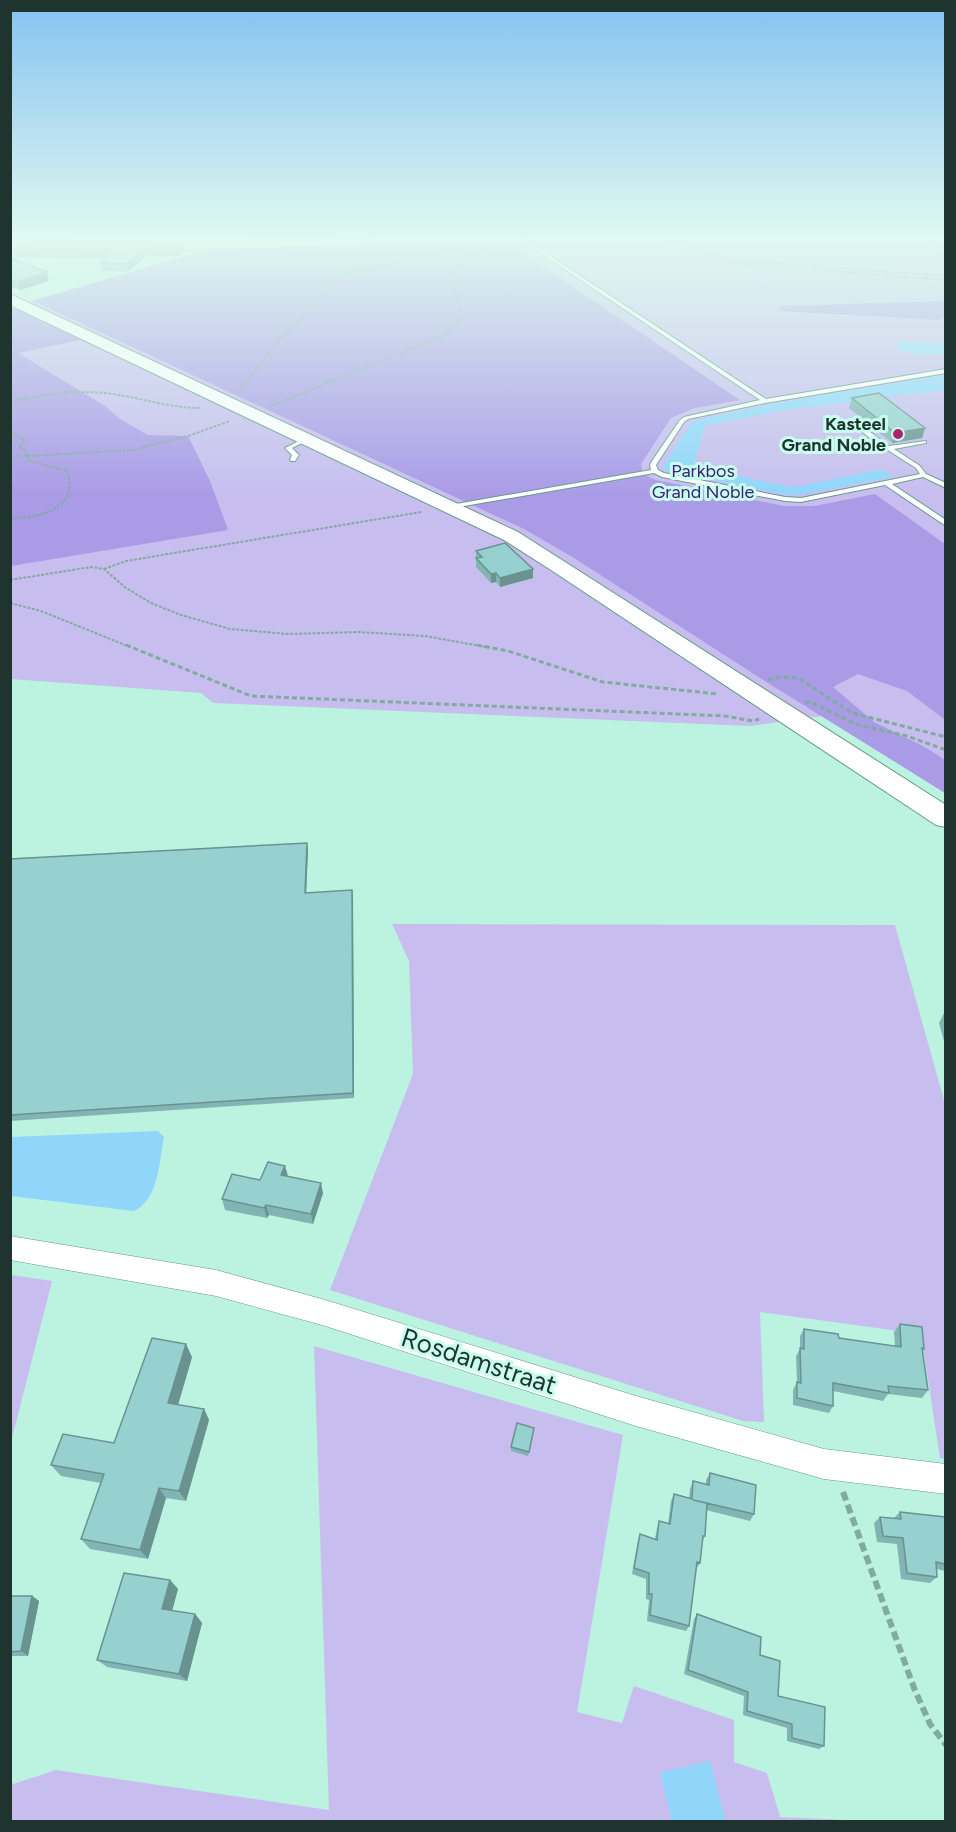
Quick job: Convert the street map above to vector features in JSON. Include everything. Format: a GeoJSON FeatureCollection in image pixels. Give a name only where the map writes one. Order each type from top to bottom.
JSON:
{"type":"FeatureCollection","features":[{"type":"Feature","properties":{"kind":"street"},"geometry":{"type":"LineString","coordinates":[[66,325],[511,536],[560,565],[782,709],[945,818]]}},
{"type":"Feature","properties":{"kind":"street","name":"Rosdamstraat"},"geometry":{"type":"LineString","coordinates":[[10,1248],[216,1283],[322,1312],[636,1411],[835,1465],[945,1479]]}},
{"type":"Feature","properties":{"kind":"lane"},"geometry":{"type":"LineString","coordinates":[[652,325],[765,401]]}},
{"type":"Feature","properties":{"kind":"lane"},"geometry":{"type":"LineString","coordinates":[[655,471],[653,465],[686,418],[765,401],[945,371]]}},
{"type":"Feature","properties":{"kind":"lane"},"geometry":{"type":"LineString","coordinates":[[854,422],[888,448],[910,460],[924,475],[945,486]]}},
{"type":"Feature","properties":{"kind":"lane"},"geometry":{"type":"LineString","coordinates":[[293,460],[296,455],[288,448],[307,439]]}},
{"type":"Feature","properties":{"kind":"lane"},"geometry":{"type":"LineString","coordinates":[[888,448],[924,442]]}},
{"type":"Feature","properties":{"kind":"lane"},"geometry":{"type":"LineString","coordinates":[[450,507],[655,471],[662,475],[785,500],[808,500],[924,475]]}},
{"type":"Feature","properties":{"kind":"lane"},"geometry":{"type":"LineString","coordinates":[[888,484],[945,524]]}},
{"type":"Feature","properties":{"kind":"path"},"geometry":{"type":"LineString","coordinates":[[10,401],[59,393],[92,392],[144,399],[176,408],[206,408],[242,390],[292,325]]}},
{"type":"Feature","properties":{"kind":"path"},"geometry":{"type":"LineString","coordinates":[[10,458],[132,450],[188,436],[426,344],[452,330],[454,325]]}},
{"type":"Feature","properties":{"kind":"path"},"geometry":{"type":"LineString","coordinates":[[10,432],[25,440],[19,446],[26,451],[27,457],[34,462],[67,471],[71,484],[67,499],[42,515],[10,518]]}},
{"type":"Feature","properties":{"kind":"path"},"geometry":{"type":"LineString","coordinates":[[10,580],[91,567],[104,569],[126,561],[450,507]]}},
{"type":"Feature","properties":{"kind":"path"},"geometry":{"type":"LineString","coordinates":[[104,569],[126,588],[151,603],[181,615],[230,629],[288,634],[358,632],[425,636],[508,651],[603,682],[711,694],[736,692],[772,678],[798,678],[852,713],[945,737]]}},
{"type":"Feature","properties":{"kind":"path"},"geometry":{"type":"LineString","coordinates":[[10,603],[42,611],[251,696],[725,716],[753,721],[796,702],[812,702],[855,724],[907,736],[945,750]]}},
{"type":"Feature","properties":{"kind":"path"},"geometry":{"type":"LineString","coordinates":[[835,1465],[874,1583],[916,1694],[933,1731],[945,1745]]}},
{"type":"Feature","properties":{"kind":"green space","name":"Parkbos Grand Noble"},"geometry":{"type":"Polygon","coordinates":[[[10,325],[945,325],[945,793],[823,716],[750,726],[213,703],[201,693],[11,679],[10,325]]]}},
{"type":"Feature","properties":{"kind":"green space"},"geometry":{"type":"Polygon","coordinates":[[[392,924],[895,925],[945,1104],[945,1459],[940,1458],[921,1334],[760,1312],[764,1422],[743,1421],[330,1290],[413,1074],[409,961],[392,924]]]}},
{"type":"Feature","properties":{"kind":"green space"},"geometry":{"type":"Polygon","coordinates":[[[10,1275],[52,1281],[11,1442],[10,1275]]]}},
{"type":"Feature","properties":{"kind":"green space"},"geometry":{"type":"Polygon","coordinates":[[[314,1346],[623,1435],[577,1712],[622,1723],[634,1686],[734,1720],[734,1762],[767,1773],[780,1817],[869,1821],[11,1822],[10,1785],[56,1770],[329,1810],[314,1346]]]}},
{"type":"Feature","properties":{"kind":"shaded area"},"geometry":{"type":"Polygon","coordinates":[[[11,325],[50,325],[81,340],[18,353],[148,435],[188,436],[210,481],[228,530],[11,566],[11,325]]]}},
{"type":"Feature","properties":{"kind":"shaded area"},"geometry":{"type":"Polygon","coordinates":[[[86,325],[630,325],[740,400],[695,408],[671,418],[641,464],[643,474],[656,480],[784,506],[814,506],[875,494],[945,544],[945,720],[907,691],[858,674],[833,687],[874,722],[925,747],[945,760],[945,793],[760,678],[574,558],[524,529],[86,325]]]}},
{"type":"Feature","properties":{"kind":"water"},"geometry":{"type":"Polygon","coordinates":[[[907,341],[945,345],[945,354],[912,353],[900,350],[896,346],[907,341]]]}},
{"type":"Feature","properties":{"kind":"water"},"geometry":{"type":"Polygon","coordinates":[[[945,375],[945,390],[778,411],[705,426],[695,460],[704,469],[797,487],[881,469],[893,477],[799,495],[786,495],[664,470],[663,466],[693,421],[770,404],[945,375]]]}},
{"type":"Feature","properties":{"kind":"water"},"geometry":{"type":"Polygon","coordinates":[[[158,1131],[164,1137],[153,1189],[149,1198],[134,1211],[11,1196],[11,1137],[158,1131]]]}},
{"type":"Feature","properties":{"kind":"water"},"geometry":{"type":"Polygon","coordinates":[[[710,1761],[725,1821],[672,1821],[660,1773],[710,1761]]]}},
{"type":"Feature","properties":{"kind":"building"},"geometry":{"type":"Polygon","coordinates":[[[879,393],[925,428],[895,433],[852,398],[879,393]]]}},
{"type":"Feature","properties":{"kind":"building"},"geometry":{"type":"Polygon","coordinates":[[[505,543],[533,569],[500,578],[496,573],[491,574],[476,558],[482,557],[476,551],[505,543]]]}},
{"type":"Feature","properties":{"kind":"building"},"geometry":{"type":"Polygon","coordinates":[[[307,843],[305,893],[352,890],[353,1093],[10,1115],[10,859],[307,843]]]}},
{"type":"Feature","properties":{"kind":"building"},"geometry":{"type":"Polygon","coordinates":[[[268,1162],[285,1166],[281,1175],[321,1183],[311,1214],[266,1205],[264,1208],[222,1199],[232,1174],[260,1180],[268,1162]]]}},
{"type":"Feature","properties":{"kind":"building"},"geometry":{"type":"Polygon","coordinates":[[[900,1324],[922,1327],[924,1349],[922,1348],[928,1390],[888,1386],[889,1393],[833,1383],[833,1406],[797,1398],[797,1382],[801,1383],[800,1348],[804,1349],[804,1329],[838,1334],[839,1338],[901,1347],[900,1324]]]}},
{"type":"Feature","properties":{"kind":"building"},"geometry":{"type":"Polygon","coordinates":[[[152,1338],[186,1344],[168,1403],[204,1409],[179,1491],[159,1488],[140,1550],[81,1539],[104,1474],[51,1465],[63,1434],[114,1443],[152,1338]]]}},
{"type":"Feature","properties":{"kind":"building"},"geometry":{"type":"Polygon","coordinates":[[[517,1423],[534,1428],[529,1452],[511,1447],[517,1423]]]}},
{"type":"Feature","properties":{"kind":"building"},"geometry":{"type":"Polygon","coordinates":[[[710,1473],[756,1485],[754,1514],[707,1503],[705,1536],[703,1536],[700,1563],[697,1562],[689,1626],[650,1615],[652,1594],[649,1594],[649,1573],[634,1568],[640,1534],[657,1540],[659,1521],[670,1524],[674,1494],[692,1499],[693,1481],[709,1485],[710,1473]]]}},
{"type":"Feature","properties":{"kind":"building"},"geometry":{"type":"Polygon","coordinates":[[[900,1512],[945,1517],[945,1564],[936,1562],[937,1577],[907,1573],[903,1538],[883,1536],[880,1517],[901,1519],[900,1512]]]}},
{"type":"Feature","properties":{"kind":"building"},"geometry":{"type":"Polygon","coordinates":[[[124,1573],[170,1580],[162,1609],[195,1614],[179,1674],[97,1660],[124,1573]]]}},
{"type":"Feature","properties":{"kind":"building"},"geometry":{"type":"Polygon","coordinates":[[[10,1596],[32,1596],[21,1651],[10,1652],[10,1596]]]}},
{"type":"Feature","properties":{"kind":"building"},"geometry":{"type":"Polygon","coordinates":[[[697,1614],[761,1637],[760,1655],[780,1661],[778,1696],[825,1707],[824,1746],[792,1738],[792,1724],[747,1711],[748,1692],[688,1670],[697,1614]]]}},
{"type":"Feature","properties":{"kind":"place","name":"Kasteel Grand Noble"},"geometry":{"type":"Point","coordinates":[898,434]}}]}
